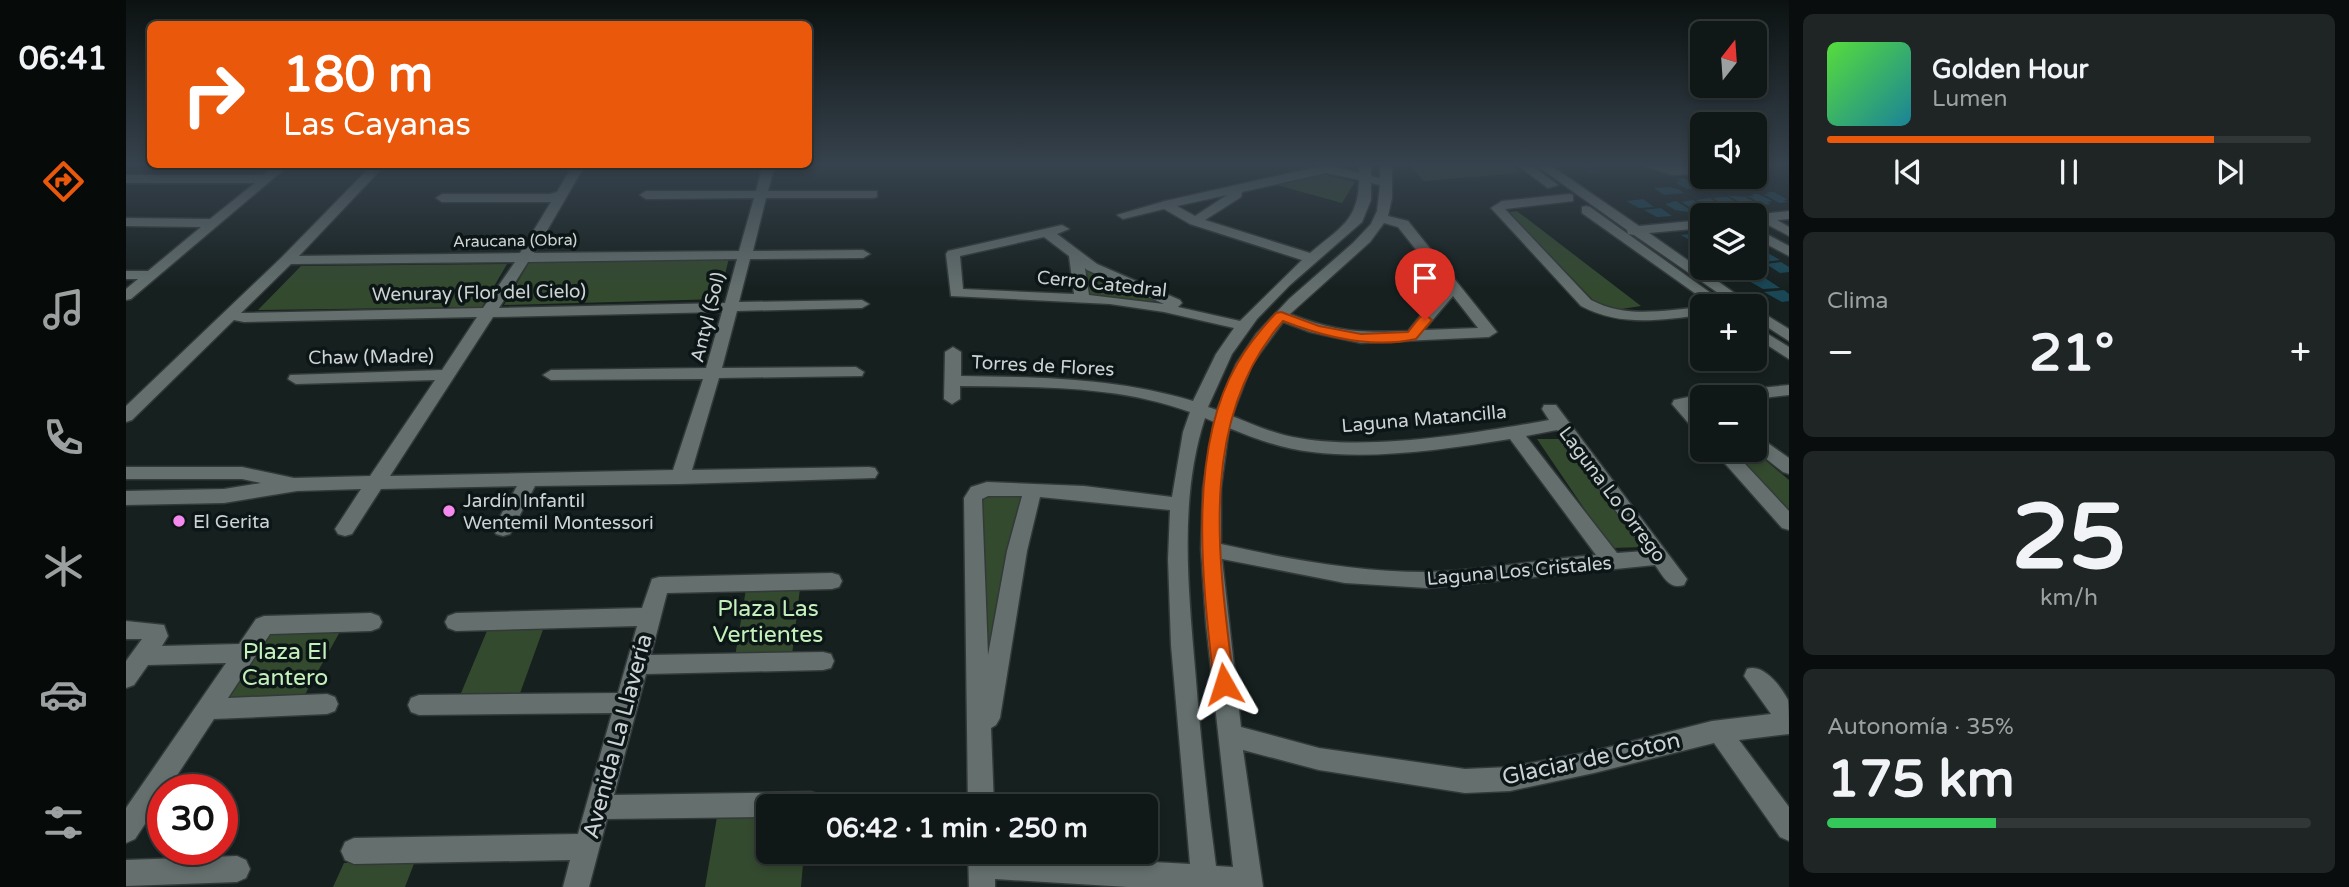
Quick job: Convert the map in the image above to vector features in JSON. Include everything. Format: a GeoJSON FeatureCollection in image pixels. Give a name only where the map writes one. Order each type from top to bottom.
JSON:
{"type":"FeatureCollection","features":[{"type":"Feature","properties":{"kind":"street"},"geometry":{"type":"LineString","coordinates":[[126,296],[233,206]]}},
{"type":"Feature","properties":{"kind":"street"},"geometry":{"type":"LineString","coordinates":[[126,416],[339,206]]}},
{"type":"Feature","properties":{"kind":"street"},"geometry":{"type":"LineString","coordinates":[[345,530],[524,258],[553,206]]}},
{"type":"Feature","properties":{"kind":"street","name":"Antyl (Sol)"},"geometry":{"type":"LineString","coordinates":[[680,478],[713,373],[757,206]]}},
{"type":"Feature","properties":{"kind":"street"},"geometry":{"type":"LineString","coordinates":[[1123,215],[1159,206]]}},
{"type":"Feature","properties":{"kind":"street"},"geometry":{"type":"LineString","coordinates":[[1168,206],[1195,221],[1311,258]]}},
{"type":"Feature","properties":{"kind":"street"},"geometry":{"type":"LineString","coordinates":[[1195,221],[1218,206]]}},
{"type":"Feature","properties":{"kind":"street"},"geometry":{"type":"LineString","coordinates":[[981,868],[1249,884],[1211,549],[1214,465],[1212,415],[1223,355],[1243,326],[1258,307],[1311,258],[1344,233],[1357,219],[1362,206]]}},
{"type":"Feature","properties":{"kind":"street"},"geometry":{"type":"LineString","coordinates":[[1206,883],[1188,724],[1179,605],[1177,542],[1190,441],[1230,397],[1243,366],[1259,340],[1372,231],[1381,218],[1384,206]]}},
{"type":"Feature","properties":{"kind":"street"},"geometry":{"type":"LineString","coordinates":[[1500,206],[1497,208],[1586,303],[1599,312],[1620,318],[1690,312]]}},
{"type":"Feature","properties":{"kind":"street"},"geometry":{"type":"LineString","coordinates":[[1581,206],[1705,294]]}},
{"type":"Feature","properties":{"kind":"street"},"geometry":{"type":"LineString","coordinates":[[1602,206],[1729,294]]}},
{"type":"Feature","properties":{"kind":"street"},"geometry":{"type":"LineString","coordinates":[[1767,217],[1789,215]]}},
{"type":"Feature","properties":{"kind":"street"},"geometry":{"type":"LineString","coordinates":[[1281,316],[1315,329],[1349,336],[1412,336],[1489,331],[1404,224],[1381,218]]}},
{"type":"Feature","properties":{"kind":"street"},"geometry":{"type":"LineString","coordinates":[[126,222],[213,223]]}},
{"type":"Feature","properties":{"kind":"street"},"geometry":{"type":"LineString","coordinates":[[1767,222],[1789,232]]}},
{"type":"Feature","properties":{"kind":"street"},"geometry":{"type":"LineString","coordinates":[[1617,232],[1690,225]]}},
{"type":"Feature","properties":{"kind":"street"},"geometry":{"type":"LineString","coordinates":[[1047,233],[1062,229]]}},
{"type":"Feature","properties":{"kind":"street"},"geometry":{"type":"LineString","coordinates":[[1047,233],[1108,275],[1170,300],[1194,314]]}},
{"type":"Feature","properties":{"kind":"street","name":"Cerro Catedral"},"geometry":{"type":"LineString","coordinates":[[1047,233],[953,254],[956,293],[1082,297],[1194,314],[1243,326]]}},
{"type":"Feature","properties":{"kind":"street"},"geometry":{"type":"LineString","coordinates":[[1767,239],[1789,252]]}},
{"type":"Feature","properties":{"kind":"street","name":"Araucana (Obra)"},"geometry":{"type":"LineString","coordinates":[[287,260],[863,254]]}},
{"type":"Feature","properties":{"kind":"street"},"geometry":{"type":"LineString","coordinates":[[1076,255],[1082,297]]}},
{"type":"Feature","properties":{"kind":"street"},"geometry":{"type":"LineString","coordinates":[[126,275],[151,275]]}},
{"type":"Feature","properties":{"kind":"street"},"geometry":{"type":"LineString","coordinates":[[1412,336],[1452,286]]}},
{"type":"Feature","properties":{"kind":"street","name":"Wenuray (Flor del Cielo)"},"geometry":{"type":"LineString","coordinates":[[231,314],[244,318],[490,310],[862,304]]}},
{"type":"Feature","properties":{"kind":"street"},"geometry":{"type":"LineString","coordinates":[[1767,320],[1789,336]]}},
{"type":"Feature","properties":{"kind":"street"},"geometry":{"type":"LineString","coordinates":[[1767,338],[1789,354]]}},
{"type":"Feature","properties":{"kind":"street","name":"Torres de Flores"},"geometry":{"type":"LineString","coordinates":[[952,399],[953,352]]}},
{"type":"Feature","properties":{"kind":"street"},"geometry":{"type":"LineString","coordinates":[[551,375],[856,372]]}},
{"type":"Feature","properties":{"kind":"street","name":"Chaw (Madre)"},"geometry":{"type":"LineString","coordinates":[[296,379],[447,375]]}},
{"type":"Feature","properties":{"kind":"street","name":"Torres de Flores"},"geometry":{"type":"LineString","coordinates":[[953,382],[1049,383],[1126,390],[1212,415]]}},
{"type":"Feature","properties":{"kind":"street"},"geometry":{"type":"LineString","coordinates":[[1767,392],[1789,390]]}},
{"type":"Feature","properties":{"kind":"street"},"geometry":{"type":"LineString","coordinates":[[1690,402],[1680,404],[1690,415]]}},
{"type":"Feature","properties":{"kind":"street","name":"Laguna Matancilla"},"geometry":{"type":"LineString","coordinates":[[1212,415],[1255,432],[1286,440],[1310,446],[1341,448],[1424,443],[1514,433],[1555,416]]}},
{"type":"Feature","properties":{"kind":"street","name":"Laguna Lo Orrego"},"geometry":{"type":"LineString","coordinates":[[1555,416],[1677,579]]}},
{"type":"Feature","properties":{"kind":"street"},"geometry":{"type":"LineString","coordinates":[[1514,433],[1612,561]]}},
{"type":"Feature","properties":{"kind":"street"},"geometry":{"type":"LineString","coordinates":[[1767,450],[1789,467]]}},
{"type":"Feature","properties":{"kind":"street"},"geometry":{"type":"LineString","coordinates":[[1733,462],[1789,523]]}},
{"type":"Feature","properties":{"kind":"street"},"geometry":{"type":"LineString","coordinates":[[126,472],[242,473],[297,484]]}},
{"type":"Feature","properties":{"kind":"street"},"geometry":{"type":"LineString","coordinates":[[126,498],[223,496],[297,484],[869,474]]}},
{"type":"Feature","properties":{"kind":"street"},"geometry":{"type":"LineString","coordinates":[[503,529],[528,482]]}},
{"type":"Feature","properties":{"kind":"street"},"geometry":{"type":"LineString","coordinates":[[981,794],[973,498],[978,492],[987,489],[1033,489],[1118,495],[1181,505]]}},
{"type":"Feature","properties":{"kind":"street"},"geometry":{"type":"LineString","coordinates":[[980,770],[995,663],[1017,551],[1033,489]]}},
{"type":"Feature","properties":{"kind":"street","name":"Laguna Los Cristales"},"geometry":{"type":"LineString","coordinates":[[1211,549],[1310,571],[1404,579],[1480,577],[1553,566],[1661,556]]}},
{"type":"Feature","properties":{"kind":"street","name":"Avenida La Llavería"},"geometry":{"type":"LineString","coordinates":[[576,887],[659,585],[832,581]]}},
{"type":"Feature","properties":{"kind":"street"},"geometry":{"type":"LineString","coordinates":[[456,622],[649,617]]}},
{"type":"Feature","properties":{"kind":"street"},"geometry":{"type":"LineString","coordinates":[[126,830],[264,625],[371,622]]}},
{"type":"Feature","properties":{"kind":"street"},"geometry":{"type":"LineString","coordinates":[[126,630],[156,631],[157,636],[126,678]]}},
{"type":"Feature","properties":{"kind":"street"},"geometry":{"type":"LineString","coordinates":[[142,656],[245,653]]}},
{"type":"Feature","properties":{"kind":"street"},"geometry":{"type":"LineString","coordinates":[[636,665],[823,661]]}},
{"type":"Feature","properties":{"kind":"street"},"geometry":{"type":"LineString","coordinates":[[1755,676],[1789,721]]}},
{"type":"Feature","properties":{"kind":"street"},"geometry":{"type":"LineString","coordinates":[[419,705],[626,703]]}},
{"type":"Feature","properties":{"kind":"street"},"geometry":{"type":"LineString","coordinates":[[209,709],[327,704]]}},
{"type":"Feature","properties":{"kind":"street","name":"Glaciar de Coton"},"geometry":{"type":"LineString","coordinates":[[1230,734],[1267,747],[1319,759],[1465,780],[1510,779],[1719,731],[1789,721]]}},
{"type":"Feature","properties":{"kind":"street"},"geometry":{"type":"LineString","coordinates":[[1719,731],[1789,828]]}},
{"type":"Feature","properties":{"kind":"street"},"geometry":{"type":"LineString","coordinates":[[597,807],[756,805]]}},
{"type":"Feature","properties":{"kind":"street"},"geometry":{"type":"LineString","coordinates":[[354,850],[587,847]]}},
{"type":"Feature","properties":{"kind":"street"},"geometry":{"type":"LineString","coordinates":[[126,873],[237,869]]}},
{"type":"Feature","properties":{"kind":"green space"},"geometry":{"type":"Polygon","coordinates":[[[1517,211],[1641,306],[1615,310],[1595,302],[1508,212],[1517,211]]]}},
{"type":"Feature","properties":{"kind":"green space"},"geometry":{"type":"Polygon","coordinates":[[[729,258],[719,299],[504,305],[530,261],[729,258]]]}},
{"type":"Feature","properties":{"kind":"green space"},"geometry":{"type":"Polygon","coordinates":[[[507,264],[482,307],[258,310],[301,266],[507,264]]]}},
{"type":"Feature","properties":{"kind":"green space"},"geometry":{"type":"Polygon","coordinates":[[[1085,269],[1116,286],[1167,304],[1088,294],[1085,269]]]}},
{"type":"Feature","properties":{"kind":"green space"},"geometry":{"type":"Polygon","coordinates":[[[1537,439],[1562,439],[1645,547],[1611,548],[1537,439]]]}},
{"type":"Feature","properties":{"kind":"green space"},"geometry":{"type":"Polygon","coordinates":[[[1741,462],[1767,462],[1789,480],[1789,512],[1741,462]]]}},
{"type":"Feature","properties":{"kind":"green space"},"geometry":{"type":"Polygon","coordinates":[[[990,494],[1027,494],[987,666],[980,502],[990,494]]]}},
{"type":"Feature","properties":{"kind":"green space","name":"Plaza Las Vertientes"},"geometry":{"type":"Polygon","coordinates":[[[800,588],[792,655],[735,657],[746,589],[800,588]]]}},
{"type":"Feature","properties":{"kind":"green space"},"geometry":{"type":"Polygon","coordinates":[[[545,624],[519,696],[459,698],[489,626],[545,624]]]}},
{"type":"Feature","properties":{"kind":"green space","name":"Plaza El Cantero"},"geometry":{"type":"Polygon","coordinates":[[[342,628],[303,698],[226,700],[271,629],[342,628]]]}},
{"type":"Feature","properties":{"kind":"green space"},"geometry":{"type":"Polygon","coordinates":[[[756,816],[756,864],[803,864],[801,887],[705,887],[717,817],[756,816]]]}},
{"type":"Feature","properties":{"kind":"green space"},"geometry":{"type":"Polygon","coordinates":[[[415,861],[405,887],[333,887],[344,863],[415,861]]]}},
{"type":"Feature","properties":{"kind":"building"},"geometry":{"type":"Polygon","coordinates":[[[1669,206],[1685,206],[1690,212],[1675,210],[1669,206]]]}},
{"type":"Feature","properties":{"kind":"building"},"geometry":{"type":"Polygon","coordinates":[[[1661,208],[1672,216],[1657,217],[1644,210],[1661,208]]]}},
{"type":"Feature","properties":{"kind":"building"},"geometry":{"type":"Polygon","coordinates":[[[1767,253],[1780,260],[1767,262],[1767,253]]]}},
{"type":"Feature","properties":{"kind":"building"},"geometry":{"type":"Polygon","coordinates":[[[1781,262],[1789,267],[1789,272],[1780,273],[1767,264],[1781,262]]]}},
{"type":"Feature","properties":{"kind":"building"},"geometry":{"type":"Polygon","coordinates":[[[1767,279],[1780,288],[1763,289],[1747,280],[1767,279]]]}},
{"type":"Feature","properties":{"kind":"building"},"geometry":{"type":"Polygon","coordinates":[[[1784,290],[1789,294],[1789,301],[1782,302],[1764,292],[1784,290]]]}},
{"type":"Feature","properties":{"kind":"place","name":"Jardín Infantil Wentemil Montessori"},"geometry":{"type":"Point","coordinates":[449,511]}},
{"type":"Feature","properties":{"kind":"place","name":"El Gerita"},"geometry":{"type":"Point","coordinates":[179,521]}},
{"type":"Feature","properties":{"kind":"route"},"geometry":{"type":"LineString","coordinates":[[1224,684],[1215,608],[1211,511],[1214,465],[1230,397],[1243,366],[1259,340],[1281,316],[1315,329],[1361,338],[1412,336],[1425,320]]}}]}
